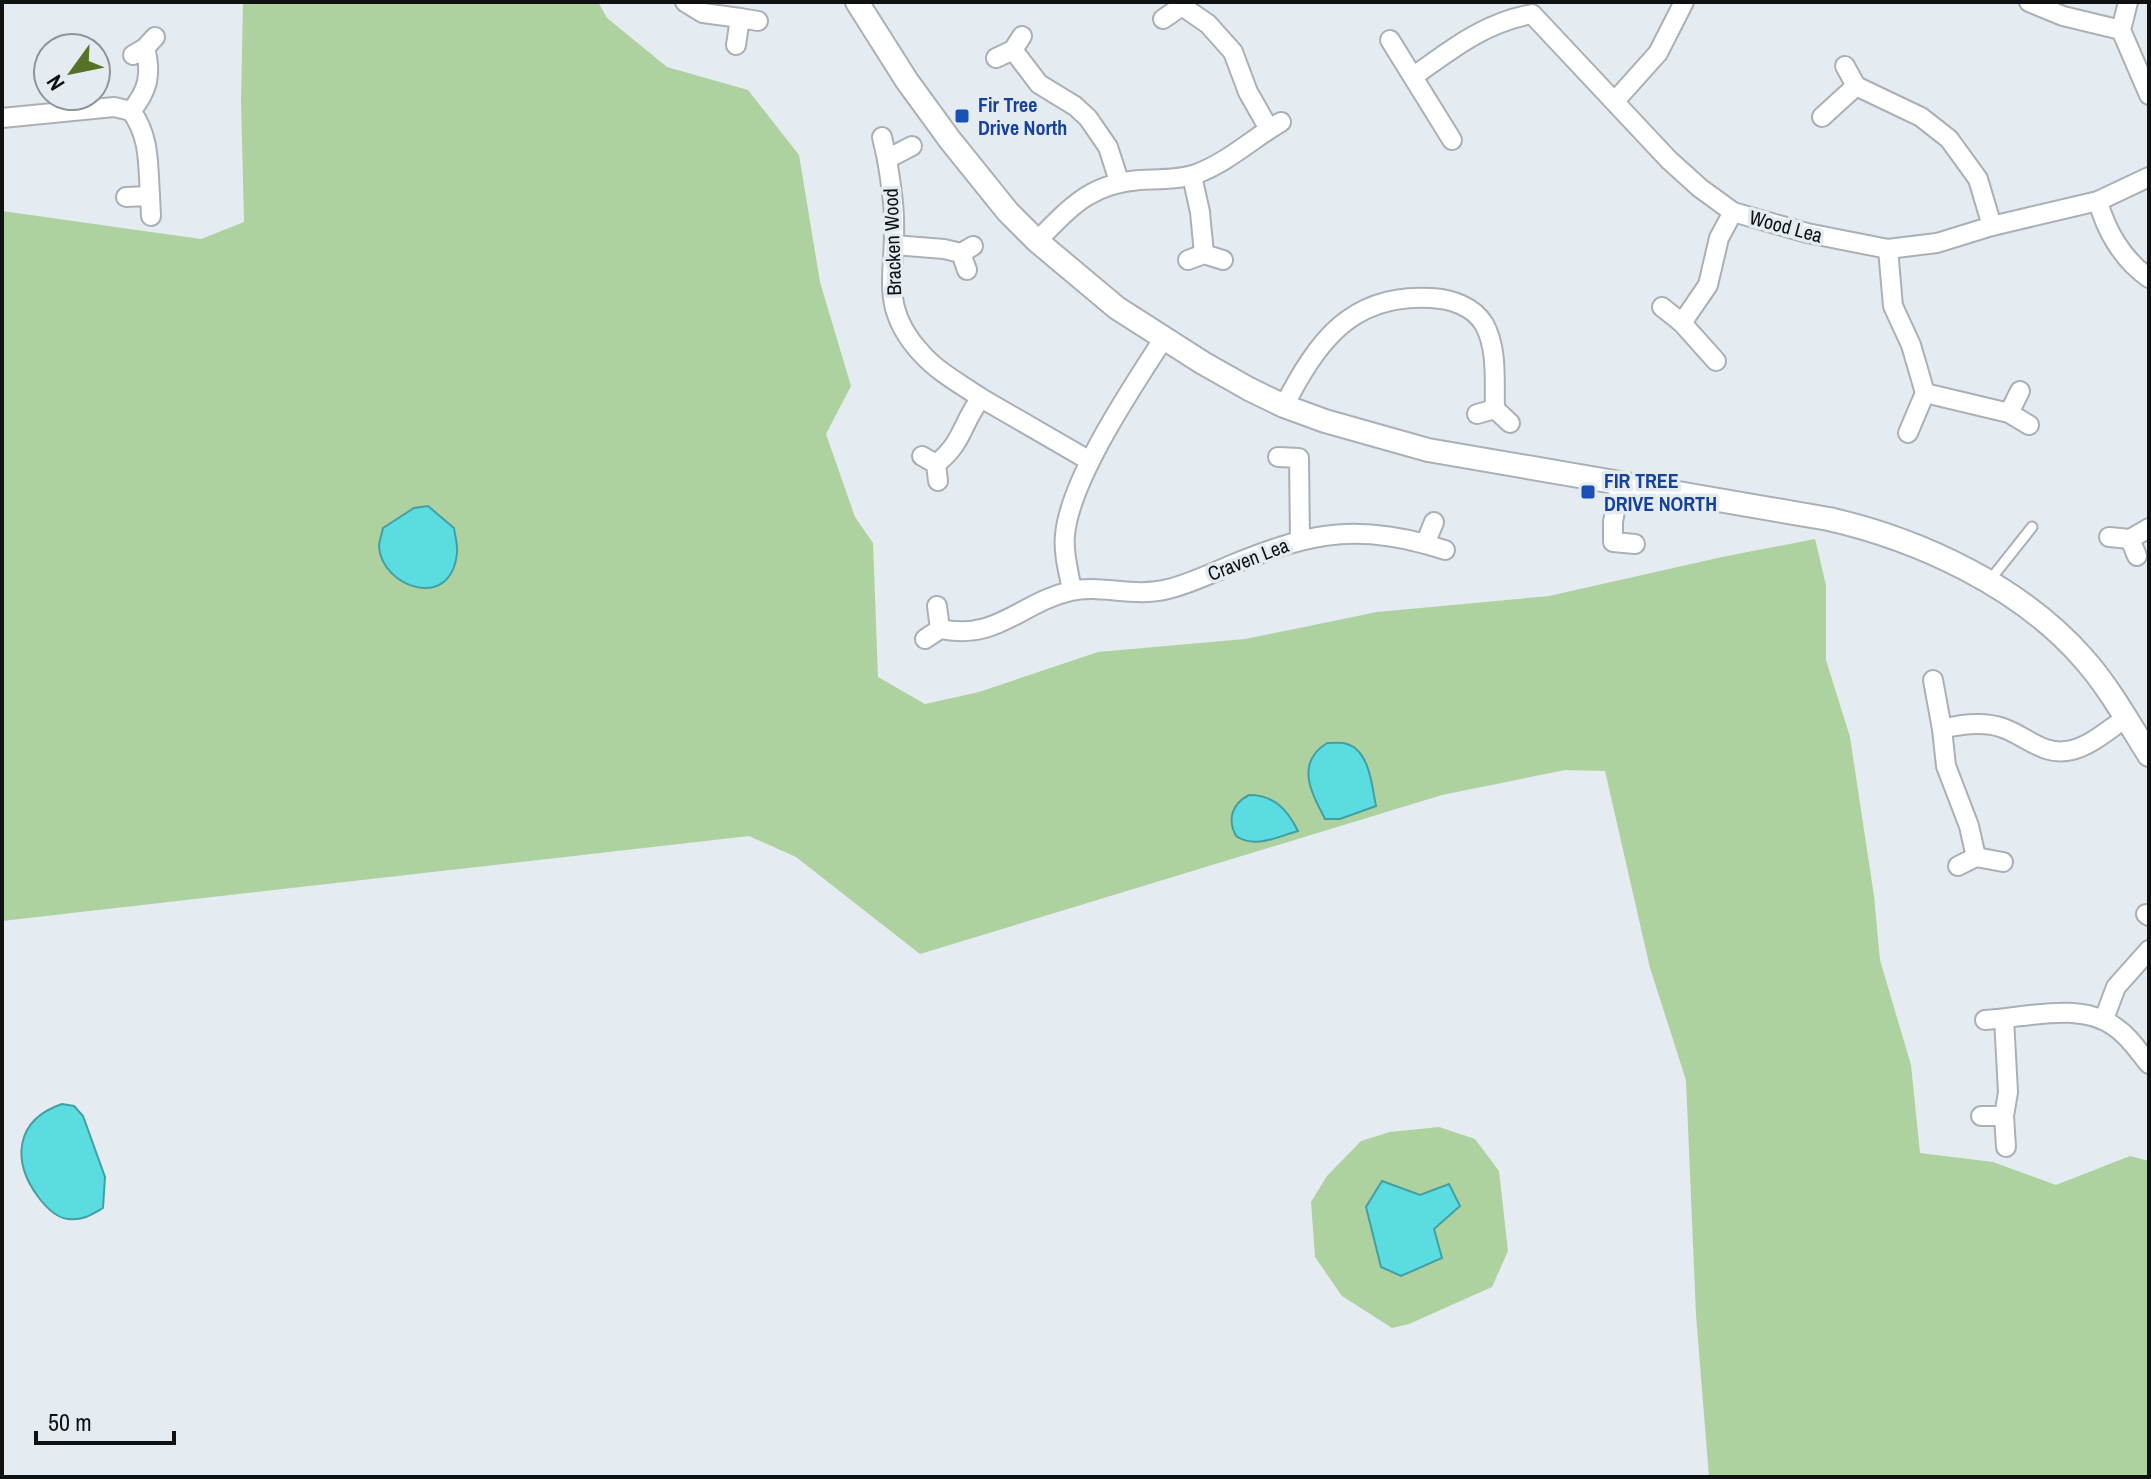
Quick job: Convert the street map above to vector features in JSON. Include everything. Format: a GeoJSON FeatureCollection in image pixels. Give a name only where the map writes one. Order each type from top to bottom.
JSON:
{"type":"FeatureCollection","features":[{"type":"Feature","properties":{"kind":"street"},"geometry":{"type":"LineString","coordinates":[[685,2],[703,13],[749,20],[736,45]]}},
{"type":"Feature","properties":{"kind":"street"},"geometry":{"type":"LineString","coordinates":[[857,2],[950,140],[1008,212],[1037,241],[1117,308],[1203,363],[1284,406],[1418,448],[1854,525],[1947,561],[2027,608],[2066,640],[2093,670],[2149,755]]}},
{"type":"Feature","properties":{"kind":"street"},"geometry":{"type":"LineString","coordinates":[[1615,101],[1658,53],[1684,2]]}},
{"type":"Feature","properties":{"kind":"street"},"geometry":{"type":"LineString","coordinates":[[2029,2],[2063,16],[2121,30]]}},
{"type":"Feature","properties":{"kind":"street"},"geometry":{"type":"LineString","coordinates":[[2128,2],[2121,30],[2149,95]]}},
{"type":"Feature","properties":{"kind":"street"},"geometry":{"type":"LineString","coordinates":[[1037,241],[1080,198],[1119,181],[1192,176],[1219,164],[1275,126],[1248,92],[1233,52],[1208,24],[1183,4],[1163,19]]}},
{"type":"Feature","properties":{"kind":"street","name":"Wood Lea"},"geometry":{"type":"LineString","coordinates":[[1414,76],[1466,38],[1505,19],[1532,14],[1669,160],[1733,212],[1807,233],[1888,249],[1937,243],[1992,226],[2098,201],[2149,177]]}},
{"type":"Feature","properties":{"kind":"street"},"geometry":{"type":"LineString","coordinates":[[1390,40],[1452,140]]}},
{"type":"Feature","properties":{"kind":"street"},"geometry":{"type":"LineString","coordinates":[[131,111],[146,89],[149,77],[144,47]]}},
{"type":"Feature","properties":{"kind":"street"},"geometry":{"type":"LineString","coordinates":[[1010,48],[1039,84],[1075,106],[1088,118],[1108,147],[1119,181]]}},
{"type":"Feature","properties":{"kind":"street"},"geometry":{"type":"LineString","coordinates":[[1845,66],[1856,86],[1921,117],[1949,139],[1978,179],[1992,226]]}},
{"type":"Feature","properties":{"kind":"street"},"geometry":{"type":"LineString","coordinates":[[1822,117],[1856,86]]}},
{"type":"Feature","properties":{"kind":"street"},"geometry":{"type":"LineString","coordinates":[[2,118],[114,107],[131,111],[146,137],[151,216]]}},
{"type":"Feature","properties":{"kind":"street","name":"Bracken Wood"},"geometry":{"type":"LineString","coordinates":[[882,137],[894,218],[890,275],[892,298],[910,338],[937,368],[981,398],[1090,461]]}},
{"type":"Feature","properties":{"kind":"street","name":"Bracken Wood"},"geometry":{"type":"LineString","coordinates":[[887,159],[912,146]]}},
{"type":"Feature","properties":{"kind":"street"},"geometry":{"type":"LineString","coordinates":[[1192,176],[1200,212],[1196,257],[1223,260]]}},
{"type":"Feature","properties":{"kind":"street"},"geometry":{"type":"LineString","coordinates":[[126,197],[150,196]]}},
{"type":"Feature","properties":{"kind":"street"},"geometry":{"type":"LineString","coordinates":[[2098,201],[2104,225],[2134,268],[2149,278]]}},
{"type":"Feature","properties":{"kind":"street"},"geometry":{"type":"LineString","coordinates":[[1682,323],[1708,285],[1719,238],[1733,212]]}},
{"type":"Feature","properties":{"kind":"street"},"geometry":{"type":"LineString","coordinates":[[894,245],[944,249],[967,256]]}},
{"type":"Feature","properties":{"kind":"street"},"geometry":{"type":"LineString","coordinates":[[1888,249],[1893,306],[1911,345],[1925,393],[1908,433]]}},
{"type":"Feature","properties":{"kind":"street"},"geometry":{"type":"LineString","coordinates":[[1284,406],[1310,358],[1331,332],[1372,306],[1419,297],[1457,303],[1483,322],[1492,345],[1486,412],[1510,423]]}},
{"type":"Feature","properties":{"kind":"street"},"geometry":{"type":"LineString","coordinates":[[1662,307],[1682,323],[1716,361]]}},
{"type":"Feature","properties":{"kind":"street"},"geometry":{"type":"LineString","coordinates":[[1072,590],[1065,536],[1069,511],[1090,461],[1164,338]]}},
{"type":"Feature","properties":{"kind":"street"},"geometry":{"type":"LineString","coordinates":[[2009,413],[2020,391]]}},
{"type":"Feature","properties":{"kind":"street"},"geometry":{"type":"LineString","coordinates":[[1925,393],[2009,413],[2029,425]]}},
{"type":"Feature","properties":{"kind":"street"},"geometry":{"type":"LineString","coordinates":[[932,467],[950,454],[960,439],[971,411],[981,398]]}},
{"type":"Feature","properties":{"kind":"street"},"geometry":{"type":"LineString","coordinates":[[1278,457],[1299,458],[1300,539]]}},
{"type":"Feature","properties":{"kind":"street"},"geometry":{"type":"LineString","coordinates":[[1614,562],[1613,522],[1620,484]]}},
{"type":"Feature","properties":{"kind":"street"},"geometry":{"type":"LineString","coordinates":[[1425,544],[1434,522]]}},
{"type":"Feature","properties":{"kind":"street"},"geometry":{"type":"LineString","coordinates":[[2109,537],[2133,547],[2149,528]]}},
{"type":"Feature","properties":{"kind":"street","name":"Craven Lea"},"geometry":{"type":"LineString","coordinates":[[937,606],[932,634],[960,633],[981,630],[1072,590],[1161,591],[1300,539],[1352,532],[1405,538],[1445,550]]}},
{"type":"Feature","properties":{"kind":"street"},"geometry":{"type":"LineString","coordinates":[[1613,542],[1635,544]]}},
{"type":"Feature","properties":{"kind":"street"},"geometry":{"type":"LineString","coordinates":[[1933,680],[1946,766],[1969,826],[1976,857]]}},
{"type":"Feature","properties":{"kind":"street"},"geometry":{"type":"LineString","coordinates":[[1942,729],[1990,725],[2003,728],[2037,747],[2061,752],[2088,743],[2126,718]]}},
{"type":"Feature","properties":{"kind":"street"},"geometry":{"type":"LineString","coordinates":[[1958,866],[1976,857],[2003,862]]}},
{"type":"Feature","properties":{"kind":"street"},"geometry":{"type":"LineString","coordinates":[[2104,1019],[2116,987],[2149,950]]}},
{"type":"Feature","properties":{"kind":"street"},"geometry":{"type":"LineString","coordinates":[[1985,1020],[2075,1014],[2104,1019],[2131,1040],[2149,1064]]}},
{"type":"Feature","properties":{"kind":"street"},"geometry":{"type":"LineString","coordinates":[[2004,1019],[2008,1092],[2004,1116],[2006,1147]]}},
{"type":"Feature","properties":{"kind":"street"},"geometry":{"type":"LineString","coordinates":[[1981,1116],[2004,1116]]}},
{"type":"Feature","properties":{"kind":"lane"},"geometry":{"type":"LineString","coordinates":[[1987,582],[2032,527]]}},
{"type":"Feature","properties":{"kind":"green space"},"geometry":{"type":"Polygon","coordinates":[[[243,2],[598,2],[607,18],[667,67],[748,90],[799,155],[820,282],[851,386],[826,434],[855,517],[873,543],[878,677],[925,704],[979,692],[1098,652],[1245,639],[1377,612],[1549,596],[1815,539],[1826,585],[1826,660],[1850,737],[1874,896],[1880,960],[1911,1065],[1920,1153],[1993,1162],[2056,1185],[2130,1156],[2149,1161],[2149,1477],[1709,1477],[1696,1315],[1686,1080],[1650,968],[1605,771],[1565,770],[1442,795],[920,954],[796,857],[749,836],[2,921],[2,211],[201,239],[244,222],[241,101],[243,2]],[[1249,795],[1297,831],[1279,804],[1249,795]]]}},
{"type":"Feature","properties":{"kind":"green space"},"geometry":{"type":"Polygon","coordinates":[[[1439,1127],[1475,1139],[1499,1171],[1508,1251],[1492,1287],[1409,1324],[1392,1328],[1342,1296],[1315,1257],[1311,1202],[1327,1176],[1361,1141],[1390,1132],[1439,1127]]]}},
{"type":"Feature","properties":{"kind":"water"},"geometry":{"type":"Polygon","coordinates":[[[428,506],[454,528],[457,544],[452,571],[443,583],[430,588],[403,582],[383,561],[379,547],[383,528],[414,508],[428,506]]]}},
{"type":"Feature","properties":{"kind":"water"},"geometry":{"type":"Polygon","coordinates":[[[1327,743],[1347,744],[1361,754],[1369,770],[1376,806],[1340,819],[1325,819],[1311,788],[1309,769],[1317,751],[1327,743]]]}},
{"type":"Feature","properties":{"kind":"water"},"geometry":{"type":"Polygon","coordinates":[[[1249,795],[1266,798],[1279,805],[1298,831],[1258,842],[1236,836],[1232,824],[1233,812],[1249,795]]]}},
{"type":"Feature","properties":{"kind":"water"},"geometry":{"type":"Polygon","coordinates":[[[62,1104],[74,1106],[83,1116],[105,1177],[103,1208],[78,1219],[59,1217],[45,1205],[30,1184],[22,1156],[22,1143],[35,1120],[62,1104]]]}},
{"type":"Feature","properties":{"kind":"water"},"geometry":{"type":"Polygon","coordinates":[[[1382,1181],[1420,1195],[1449,1184],[1460,1206],[1434,1229],[1442,1258],[1401,1276],[1381,1267],[1366,1207],[1382,1181]]]}},
{"type":"Feature","properties":{"kind":"place","name":"Fir Tree Drive North"},"geometry":{"type":"Point","coordinates":[962,116]}},
{"type":"Feature","properties":{"kind":"place","name":"FIR TREE DRIVE NORTH"},"geometry":{"type":"Point","coordinates":[1588,492]}}]}
